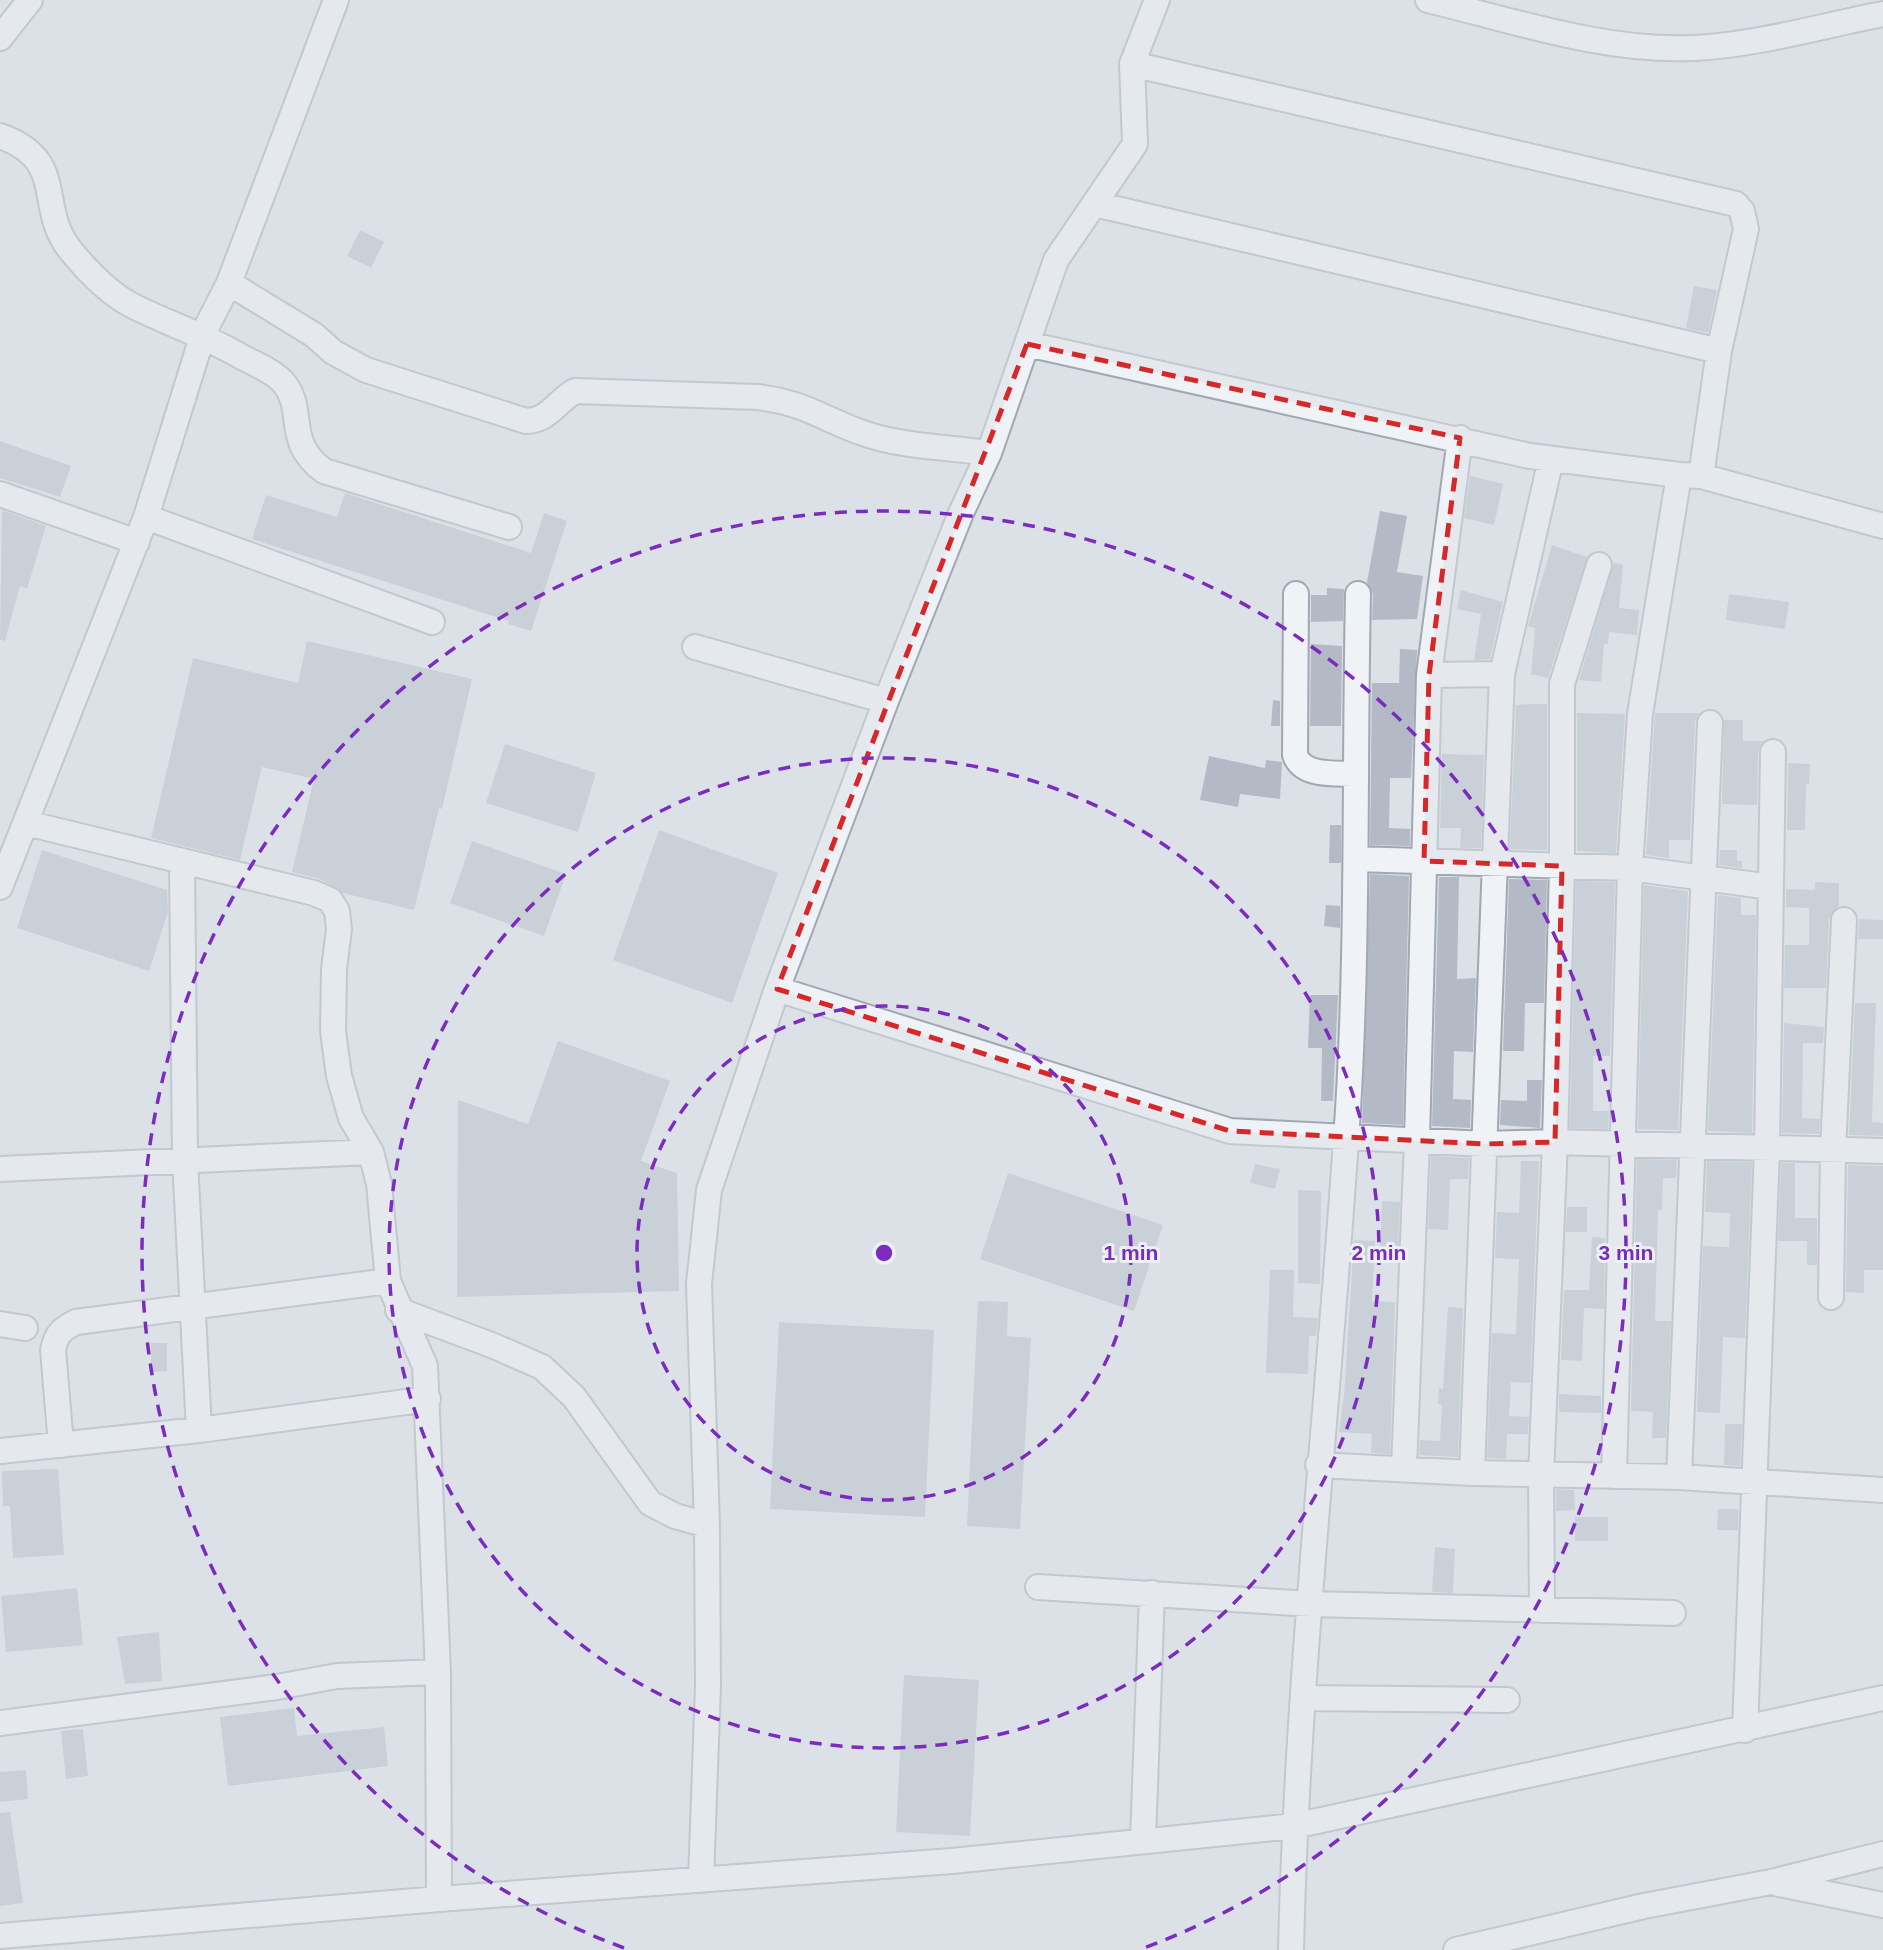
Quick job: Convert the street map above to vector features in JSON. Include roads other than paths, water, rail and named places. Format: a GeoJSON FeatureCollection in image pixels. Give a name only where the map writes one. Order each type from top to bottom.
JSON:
{"type":"FeatureCollection","features":[{"type":"Feature","properties":{"kind":"street"},"geometry":{"type":"LineString","coordinates":[[0,38],[30,0]]}},
{"type":"Feature","properties":{"kind":"street"},"geometry":{"type":"LineString","coordinates":[[0,887],[146,517],[203,334],[229,283],[336,0]]}},
{"type":"Feature","properties":{"kind":"street"},"geometry":{"type":"LineString","coordinates":[[701,1880],[708,1686],[707,1525],[699,1284],[709,1190],[777,989],[886,701],[961,513],[989,453],[1056,260],[1135,144],[1132,64],[1157,0]]}},
{"type":"Feature","properties":{"kind":"street"},"geometry":{"type":"LineString","coordinates":[[1428,0],[1609,43],[1693,48],[1728,45],[1883,14]]}},
{"type":"Feature","properties":{"kind":"street"},"geometry":{"type":"LineString","coordinates":[[1132,64],[1735,204],[1742,211],[1746,229],[1690,475],[1640,714],[1630,868],[1614,1476]]}},
{"type":"Feature","properties":{"kind":"street"},"geometry":{"type":"LineString","coordinates":[[0,136],[22,145],[41,162],[62,237],[99,281],[134,307],[203,334],[283,382],[290,396],[304,453],[324,471],[509,527]]}},
{"type":"Feature","properties":{"kind":"street"},"geometry":{"type":"LineString","coordinates":[[1095,204],[1718,351]]}},
{"type":"Feature","properties":{"kind":"street"},"geometry":{"type":"LineString","coordinates":[[229,283],[314,335],[333,352],[357,366],[526,421],[546,416],[561,398],[575,391],[758,397],[811,408],[860,432],[889,440],[989,453]]}},
{"type":"Feature","properties":{"kind":"street"},"geometry":{"type":"LineString","coordinates":[[1027,344],[1551,459],[1690,475],[1883,526]]}},
{"type":"Feature","properties":{"kind":"street"},"geometry":{"type":"LineString","coordinates":[[1404,1468],[1417,1140],[1429,675],[1460,438]]}},
{"type":"Feature","properties":{"kind":"street"},"geometry":{"type":"LineString","coordinates":[[1472,1473],[1502,674],[1551,459]]}},
{"type":"Feature","properties":{"kind":"street"},"geometry":{"type":"LineString","coordinates":[[0,494],[136,542]]}},
{"type":"Feature","properties":{"kind":"street"},"geometry":{"type":"LineString","coordinates":[[146,517],[432,622]]}},
{"type":"Feature","properties":{"kind":"street"},"geometry":{"type":"LineString","coordinates":[[1542,1610],[1541,1475],[1555,1142],[1562,866],[1562,684],[1599,565]]}},
{"type":"Feature","properties":{"kind":"street"},"geometry":{"type":"LineString","coordinates":[[1296,594],[1298,762],[1311,771],[1354,774]]}},
{"type":"Feature","properties":{"kind":"street"},"geometry":{"type":"LineString","coordinates":[[1291,1950],[1294,1826],[1311,1604],[1318,1465],[1347,1138],[1356,859],[1354,774],[1358,594]]}},
{"type":"Feature","properties":{"kind":"street"},"geometry":{"type":"LineString","coordinates":[[695,647],[886,701]]}},
{"type":"Feature","properties":{"kind":"street"},"geometry":{"type":"LineString","coordinates":[[1429,675],[1502,674]]}},
{"type":"Feature","properties":{"kind":"street"},"geometry":{"type":"LineString","coordinates":[[1679,1476],[1710,723]]}},
{"type":"Feature","properties":{"kind":"street"},"geometry":{"type":"LineString","coordinates":[[1745,1730],[1767,1149],[1773,752]]}},
{"type":"Feature","properties":{"kind":"street"},"geometry":{"type":"LineString","coordinates":[[26,823],[314,893],[330,900],[337,911],[339,929],[334,969],[333,1031],[339,1076],[351,1118],[371,1152],[379,1184],[388,1281],[398,1310],[416,1340],[425,1366],[438,1672],[439,1899]]}},
{"type":"Feature","properties":{"kind":"street"},"geometry":{"type":"LineString","coordinates":[[1356,859],[1630,868],[1771,887]]}},
{"type":"Feature","properties":{"kind":"street"},"geometry":{"type":"LineString","coordinates":[[182,863],[185,1160],[199,1430]]}},
{"type":"Feature","properties":{"kind":"street"},"geometry":{"type":"LineString","coordinates":[[1831,1297],[1833,1150],[1844,920]]}},
{"type":"Feature","properties":{"kind":"street"},"geometry":{"type":"LineString","coordinates":[[777,989],[1205,1125],[1267,1135],[1485,1144],[1555,1142],[1883,1152]]}},
{"type":"Feature","properties":{"kind":"street"},"geometry":{"type":"LineString","coordinates":[[0,1169],[371,1152]]}},
{"type":"Feature","properties":{"kind":"street"},"geometry":{"type":"LineString","coordinates":[[61,1445],[53,1350],[62,1329],[76,1322],[193,1309],[388,1281]]}},
{"type":"Feature","properties":{"kind":"street"},"geometry":{"type":"LineString","coordinates":[[398,1310],[542,1367],[574,1397],[650,1503],[675,1516],[707,1525]]}},
{"type":"Feature","properties":{"kind":"street"},"geometry":{"type":"LineString","coordinates":[[0,1324],[25,1328]]}},
{"type":"Feature","properties":{"kind":"street"},"geometry":{"type":"LineString","coordinates":[[0,1451],[199,1430],[428,1399]]}},
{"type":"Feature","properties":{"kind":"street"},"geometry":{"type":"LineString","coordinates":[[1318,1465],[1472,1473],[1679,1476],[1883,1490]]}},
{"type":"Feature","properties":{"kind":"street"},"geometry":{"type":"LineString","coordinates":[[1038,1587],[1311,1604],[1672,1613]]}},
{"type":"Feature","properties":{"kind":"street"},"geometry":{"type":"LineString","coordinates":[[1143,1841],[1152,1593]]}},
{"type":"Feature","properties":{"kind":"street"},"geometry":{"type":"LineString","coordinates":[[0,1723],[277,1687],[337,1676],[438,1672]]}},
{"type":"Feature","properties":{"kind":"street"},"geometry":{"type":"LineString","coordinates":[[1303,1698],[1507,1700]]}},
{"type":"Feature","properties":{"kind":"street"},"geometry":{"type":"LineString","coordinates":[[0,1936],[439,1899],[952,1861],[1294,1826],[1883,1698]]}},
{"type":"Feature","properties":{"kind":"street"},"geometry":{"type":"LineString","coordinates":[[1456,1950],[1644,1906],[1771,1882],[1883,1854]]}},
{"type":"Feature","properties":{"kind":"street"},"geometry":{"type":"LineString","coordinates":[[1771,1882],[1883,1905]]}}]}
